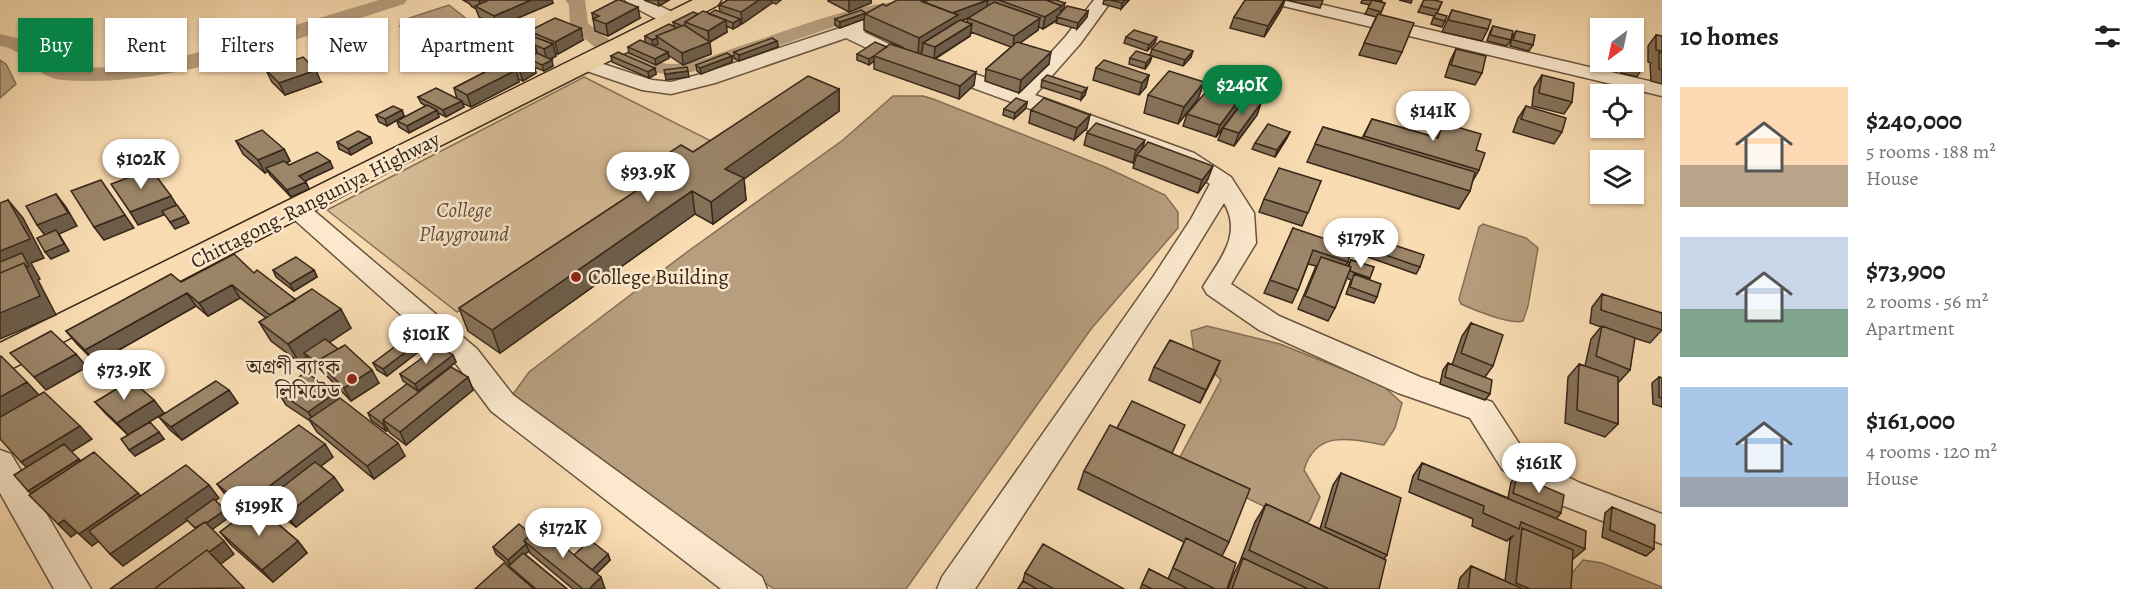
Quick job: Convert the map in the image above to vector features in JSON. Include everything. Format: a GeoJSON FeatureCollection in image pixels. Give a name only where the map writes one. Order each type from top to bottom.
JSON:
{"type":"FeatureCollection","features":[{"type":"Feature","properties":{"kind":"main road","name":"Chittagong-Ranguniya Highway"},"geometry":{"type":"LineString","coordinates":[[0,359],[631,42],[710,0]]}},
{"type":"Feature","properties":{"kind":"street"},"geometry":{"type":"LineString","coordinates":[[634,0],[673,20]]}},
{"type":"Feature","properties":{"kind":"street"},"geometry":{"type":"LineString","coordinates":[[1022,97],[1055,62],[1104,0]]}},
{"type":"Feature","properties":{"kind":"street"},"geometry":{"type":"LineString","coordinates":[[1279,0],[1662,90]]}},
{"type":"Feature","properties":{"kind":"street"},"geometry":{"type":"LineString","coordinates":[[588,63],[649,86],[671,88],[708,79],[878,20]]}},
{"type":"Feature","properties":{"kind":"street"},"geometry":{"type":"LineString","coordinates":[[848,32],[882,48],[1186,158],[1223,182],[1242,213],[1243,243],[1216,287],[1269,323],[1409,385],[1481,410],[1513,460],[1538,478],[1568,493],[1662,529]]}},
{"type":"Feature","properties":{"kind":"street"},"geometry":{"type":"LineString","coordinates":[[955,589],[1191,238],[1223,182]]}},
{"type":"Feature","properties":{"kind":"street"},"geometry":{"type":"LineString","coordinates":[[297,209],[466,357],[502,403],[749,589]]}},
{"type":"Feature","properties":{"kind":"street"},"geometry":{"type":"LineString","coordinates":[[0,463],[73,589]]}},
{"type":"Feature","properties":{"kind":"green space","name":"College Playground"},"geometry":{"type":"Polygon","coordinates":[[[584,77],[717,144],[457,312],[327,210],[584,77]]]}},
{"type":"Feature","properties":{"kind":"shaded area"},"geometry":{"type":"Polygon","coordinates":[[[449,5],[465,18],[409,18],[449,5]]]}},
{"type":"Feature","properties":{"kind":"shaded area"},"geometry":{"type":"Polygon","coordinates":[[[0,60],[6,64],[16,84],[0,98],[0,60]]]}},
{"type":"Feature","properties":{"kind":"shaded area"},"geometry":{"type":"Polygon","coordinates":[[[893,96],[923,96],[933,99],[1105,167],[1165,195],[1178,212],[1178,228],[1091,329],[906,589],[774,589],[668,518],[513,394],[529,372],[687,252],[843,140],[893,96]]]}},
{"type":"Feature","properties":{"kind":"shaded area"},"geometry":{"type":"Polygon","coordinates":[[[1483,224],[1526,238],[1538,248],[1528,306],[1523,321],[1501,319],[1461,304],[1459,299],[1479,227],[1483,224]]]}},
{"type":"Feature","properties":{"kind":"shaded area"},"geometry":{"type":"Polygon","coordinates":[[[1207,326],[1280,344],[1382,385],[1402,403],[1395,428],[1384,445],[1347,439],[1326,442],[1317,448],[1304,470],[1320,497],[1310,520],[1304,526],[1186,468],[1180,457],[1221,380],[1205,364],[1195,358],[1191,331],[1207,326]]]}},
{"type":"Feature","properties":{"kind":"shaded area"},"geometry":{"type":"Polygon","coordinates":[[[1583,560],[1602,563],[1662,587],[1662,589],[1562,589],[1562,585],[1583,560]]]}},
{"type":"Feature","properties":{"kind":"building"},"geometry":{"type":"Polygon","coordinates":[[[489,0],[531,0],[494,16],[475,6],[489,0]]]}},
{"type":"Feature","properties":{"kind":"building"},"geometry":{"type":"Polygon","coordinates":[[[617,0],[638,7],[606,24],[593,19],[599,16],[592,13],[617,0]]]}},
{"type":"Feature","properties":{"kind":"building"},"geometry":{"type":"Polygon","coordinates":[[[728,0],[759,0],[741,12],[719,5],[728,0]]]}},
{"type":"Feature","properties":{"kind":"building"},"geometry":{"type":"Polygon","coordinates":[[[897,0],[919,0],[958,15],[919,38],[865,14],[883,4],[886,6],[897,0]]]}},
{"type":"Feature","properties":{"kind":"building"},"geometry":{"type":"Polygon","coordinates":[[[929,0],[988,0],[952,13],[923,2],[929,0]]]}},
{"type":"Feature","properties":{"kind":"building"},"geometry":{"type":"Polygon","coordinates":[[[999,0],[1046,0],[1062,6],[1045,17],[999,0]]]}},
{"type":"Feature","properties":{"kind":"building"},"geometry":{"type":"Polygon","coordinates":[[[1046,0],[1056,0],[1065,3],[1061,6],[1046,0]]]}},
{"type":"Feature","properties":{"kind":"building"},"geometry":{"type":"Polygon","coordinates":[[[1245,0],[1284,0],[1268,26],[1234,17],[1245,0]]]}},
{"type":"Feature","properties":{"kind":"building"},"geometry":{"type":"Polygon","coordinates":[[[1372,0],[1385,3],[1381,12],[1368,8],[1372,0]]]}},
{"type":"Feature","properties":{"kind":"building"},"geometry":{"type":"Polygon","coordinates":[[[1424,0],[1442,2],[1438,10],[1421,6],[1424,0]]]}},
{"type":"Feature","properties":{"kind":"building"},"geometry":{"type":"Polygon","coordinates":[[[994,2],[1040,18],[1014,36],[968,18],[994,2]]]}},
{"type":"Feature","properties":{"kind":"building"},"geometry":{"type":"Polygon","coordinates":[[[1067,6],[1088,11],[1078,23],[1057,17],[1067,6]]]}},
{"type":"Feature","properties":{"kind":"building"},"geometry":{"type":"Polygon","coordinates":[[[715,10],[740,19],[733,23],[709,14],[715,10]]]}},
{"type":"Feature","properties":{"kind":"building"},"geometry":{"type":"Polygon","coordinates":[[[861,10],[866,13],[840,22],[835,19],[861,10]]]}},
{"type":"Feature","properties":{"kind":"building"},"geometry":{"type":"Polygon","coordinates":[[[1452,10],[1491,20],[1488,29],[1448,20],[1452,10]]]}},
{"type":"Feature","properties":{"kind":"building"},"geometry":{"type":"Polygon","coordinates":[[[703,11],[726,20],[708,31],[685,22],[703,11]]]}},
{"type":"Feature","properties":{"kind":"building"},"geometry":{"type":"Polygon","coordinates":[[[693,12],[698,14],[682,26],[673,22],[693,12]]]}},
{"type":"Feature","properties":{"kind":"building"},"geometry":{"type":"Polygon","coordinates":[[[1436,13],[1447,16],[1445,21],[1434,18],[1436,13]]]}},
{"type":"Feature","properties":{"kind":"building"},"geometry":{"type":"Polygon","coordinates":[[[1378,14],[1414,23],[1402,52],[1364,43],[1378,14]]]}},
{"type":"Feature","properties":{"kind":"building"},"geometry":{"type":"Polygon","coordinates":[[[555,18],[581,28],[555,42],[535,34],[535,28],[555,18]]]}},
{"type":"Feature","properties":{"kind":"building"},"geometry":{"type":"Polygon","coordinates":[[[960,20],[972,24],[935,47],[923,43],[960,20]]]}},
{"type":"Feature","properties":{"kind":"building"},"geometry":{"type":"Polygon","coordinates":[[[669,24],[677,28],[656,36],[657,38],[652,40],[645,36],[669,24]]]}},
{"type":"Feature","properties":{"kind":"building"},"geometry":{"type":"Polygon","coordinates":[[[684,25],[710,42],[682,53],[656,36],[684,25]]]}},
{"type":"Feature","properties":{"kind":"building"},"geometry":{"type":"Polygon","coordinates":[[[1493,26],[1513,31],[1511,40],[1490,35],[1493,26]]]}},
{"type":"Feature","properties":{"kind":"building"},"geometry":{"type":"Polygon","coordinates":[[[1134,30],[1157,37],[1149,45],[1126,37],[1134,30]]]}},
{"type":"Feature","properties":{"kind":"building"},"geometry":{"type":"Polygon","coordinates":[[[1516,31],[1535,35],[1533,45],[1513,40],[1516,31]]]}},
{"type":"Feature","properties":{"kind":"building"},"geometry":{"type":"Polygon","coordinates":[[[1656,35],[1662,36],[1662,51],[1656,50],[1656,35]]]}},
{"type":"Feature","properties":{"kind":"building"},"geometry":{"type":"Polygon","coordinates":[[[535,37],[553,44],[544,49],[535,45],[535,37]]]}},
{"type":"Feature","properties":{"kind":"building"},"geometry":{"type":"Polygon","coordinates":[[[772,38],[777,41],[739,55],[734,52],[772,38]]]}},
{"type":"Feature","properties":{"kind":"building"},"geometry":{"type":"Polygon","coordinates":[[[640,40],[668,52],[655,59],[628,47],[640,40]]]}},
{"type":"Feature","properties":{"kind":"building"},"geometry":{"type":"Polygon","coordinates":[[[1160,41],[1193,51],[1185,60],[1152,49],[1160,41]]]}},
{"type":"Feature","properties":{"kind":"building"},"geometry":{"type":"Polygon","coordinates":[[[875,42],[887,47],[869,59],[857,54],[875,42]]]}},
{"type":"Feature","properties":{"kind":"building"},"geometry":{"type":"Polygon","coordinates":[[[1017,42],[1051,52],[1021,80],[986,69],[1017,42]]]}},
{"type":"Feature","properties":{"kind":"building"},"geometry":{"type":"Polygon","coordinates":[[[890,44],[976,72],[960,86],[874,56],[890,44]]]}},
{"type":"Feature","properties":{"kind":"building"},"geometry":{"type":"Polygon","coordinates":[[[1456,49],[1486,56],[1482,73],[1451,65],[1456,49]]]}},
{"type":"Feature","properties":{"kind":"building"},"geometry":{"type":"Polygon","coordinates":[[[1136,51],[1152,56],[1146,63],[1130,58],[1136,51]]]}},
{"type":"Feature","properties":{"kind":"building"},"geometry":{"type":"Polygon","coordinates":[[[618,52],[655,68],[648,72],[611,56],[618,52]]]}},
{"type":"Feature","properties":{"kind":"building"},"geometry":{"type":"Polygon","coordinates":[[[1659,52],[1662,53],[1662,70],[1659,69],[1659,52]]]}},
{"type":"Feature","properties":{"kind":"building"},"geometry":{"type":"Polygon","coordinates":[[[727,53],[732,56],[700,68],[696,65],[727,53]]]}},
{"type":"Feature","properties":{"kind":"building"},"geometry":{"type":"Polygon","coordinates":[[[535,54],[552,60],[542,65],[535,62],[535,54]]]}},
{"type":"Feature","properties":{"kind":"building"},"geometry":{"type":"Polygon","coordinates":[[[303,57],[308,62],[308,72],[310,72],[279,83],[268,72],[296,72],[296,59],[303,57]]]}},
{"type":"Feature","properties":{"kind":"building"},"geometry":{"type":"Polygon","coordinates":[[[1104,60],[1149,75],[1142,83],[1096,68],[1104,60]]]}},
{"type":"Feature","properties":{"kind":"building"},"geometry":{"type":"Polygon","coordinates":[[[687,67],[688,71],[665,74],[664,70],[687,67]]]}},
{"type":"Feature","properties":{"kind":"building"},"geometry":{"type":"Polygon","coordinates":[[[1169,71],[1204,82],[1184,107],[1148,95],[1169,71]]]}},
{"type":"Feature","properties":{"kind":"building"},"geometry":{"type":"Polygon","coordinates":[[[485,72],[512,72],[467,95],[454,88],[485,72]]]}},
{"type":"Feature","properties":{"kind":"building"},"geometry":{"type":"Polygon","coordinates":[[[1047,75],[1087,88],[1082,93],[1042,80],[1047,75]]]}},
{"type":"Feature","properties":{"kind":"building"},"geometry":{"type":"Polygon","coordinates":[[[1542,75],[1574,83],[1572,102],[1539,93],[1542,75]]]}},
{"type":"Feature","properties":{"kind":"building"},"geometry":{"type":"Polygon","coordinates":[[[808,76],[839,89],[725,169],[744,178],[711,202],[692,191],[492,330],[459,308],[668,170],[654,163],[681,145],[693,152],[808,76]]]}},
{"type":"Feature","properties":{"kind":"building"},"geometry":{"type":"Polygon","coordinates":[[[1210,87],[1241,97],[1220,125],[1187,114],[1210,87]]]}},
{"type":"Feature","properties":{"kind":"building"},"geometry":{"type":"Polygon","coordinates":[[[436,88],[462,101],[443,110],[418,97],[436,88]]]}},
{"type":"Feature","properties":{"kind":"building"},"geometry":{"type":"Polygon","coordinates":[[[1016,98],[1027,102],[1015,113],[1004,109],[1016,98]]]}},
{"type":"Feature","properties":{"kind":"building"},"geometry":{"type":"Polygon","coordinates":[[[1044,98],[1090,115],[1077,128],[1031,110],[1044,98]]]}},
{"type":"Feature","properties":{"kind":"building"},"geometry":{"type":"Polygon","coordinates":[[[1246,98],[1261,103],[1239,133],[1223,128],[1246,98]]]}},
{"type":"Feature","properties":{"kind":"building"},"geometry":{"type":"Polygon","coordinates":[[[427,105],[437,110],[407,126],[397,121],[427,105]]]}},
{"type":"Feature","properties":{"kind":"building"},"geometry":{"type":"Polygon","coordinates":[[[393,106],[402,110],[385,119],[376,115],[393,106]]]}},
{"type":"Feature","properties":{"kind":"building"},"geometry":{"type":"Polygon","coordinates":[[[1526,106],[1566,118],[1562,132],[1521,119],[1526,106]]]}},
{"type":"Feature","properties":{"kind":"building"},"geometry":{"type":"Polygon","coordinates":[[[1372,119],[1438,138],[1443,123],[1481,134],[1476,150],[1485,153],[1479,170],[1364,136],[1372,119]]]}},
{"type":"Feature","properties":{"kind":"building"},"geometry":{"type":"Polygon","coordinates":[[[1096,123],[1145,140],[1136,150],[1087,133],[1096,123]]]}},
{"type":"Feature","properties":{"kind":"building"},"geometry":{"type":"Polygon","coordinates":[[[1268,124],[1290,132],[1277,150],[1255,143],[1268,124]]]}},
{"type":"Feature","properties":{"kind":"building"},"geometry":{"type":"Polygon","coordinates":[[[1323,127],[1475,172],[1470,191],[1315,144],[1323,127]]]}},
{"type":"Feature","properties":{"kind":"building"},"geometry":{"type":"Polygon","coordinates":[[[262,130],[284,149],[258,160],[236,141],[262,130]]]}},
{"type":"Feature","properties":{"kind":"building"},"geometry":{"type":"Polygon","coordinates":[[[358,131],[370,137],[348,149],[337,142],[358,131]]]}},
{"type":"Feature","properties":{"kind":"building"},"geometry":{"type":"Polygon","coordinates":[[[1148,142],[1213,166],[1202,180],[1137,155],[1148,142]]]}},
{"type":"Feature","properties":{"kind":"building"},"geometry":{"type":"Polygon","coordinates":[[[317,152],[330,161],[299,176],[306,182],[287,190],[266,168],[284,161],[289,165],[317,152]]]}},
{"type":"Feature","properties":{"kind":"building"},"geometry":{"type":"Polygon","coordinates":[[[1279,168],[1321,181],[1308,213],[1264,199],[1279,168]]]}},
{"type":"Feature","properties":{"kind":"building"},"geometry":{"type":"Polygon","coordinates":[[[151,169],[171,196],[130,212],[111,184],[151,169]]]}},
{"type":"Feature","properties":{"kind":"building"},"geometry":{"type":"Polygon","coordinates":[[[101,180],[125,215],[94,227],[71,191],[101,180]]]}},
{"type":"Feature","properties":{"kind":"building"},"geometry":{"type":"Polygon","coordinates":[[[56,194],[68,213],[37,225],[26,206],[56,194]]]}},
{"type":"Feature","properties":{"kind":"building"},"geometry":{"type":"Polygon","coordinates":[[[8,200],[30,239],[0,251],[0,203],[8,200]]]}},
{"type":"Feature","properties":{"kind":"building"},"geometry":{"type":"Polygon","coordinates":[[[177,205],[185,216],[170,222],[162,211],[177,205]]]}},
{"type":"Feature","properties":{"kind":"building"},"geometry":{"type":"Polygon","coordinates":[[[1293,228],[1352,248],[1348,262],[1313,250],[1298,290],[1270,280],[1293,228]]]}},
{"type":"Feature","properties":{"kind":"building"},"geometry":{"type":"Polygon","coordinates":[[[56,230],[64,244],[45,252],[37,238],[56,230]]]}},
{"type":"Feature","properties":{"kind":"building"},"geometry":{"type":"Polygon","coordinates":[[[1376,239],[1424,255],[1420,267],[1371,250],[1376,239]]]}},
{"type":"Feature","properties":{"kind":"building"},"geometry":{"type":"Polygon","coordinates":[[[22,253],[29,266],[27,267],[24,263],[0,273],[0,262],[22,253]]]}},
{"type":"Feature","properties":{"kind":"building"},"geometry":{"type":"Polygon","coordinates":[[[234,254],[254,273],[257,270],[296,300],[270,315],[232,285],[199,303],[187,293],[85,350],[66,331],[171,274],[181,282],[234,254]]]}},
{"type":"Feature","properties":{"kind":"building"},"geometry":{"type":"Polygon","coordinates":[[[296,257],[314,270],[290,284],[273,270],[296,257]]]}},
{"type":"Feature","properties":{"kind":"building"},"geometry":{"type":"Polygon","coordinates":[[[1321,257],[1351,267],[1335,308],[1305,296],[1321,257]]]}},
{"type":"Feature","properties":{"kind":"building"},"geometry":{"type":"Polygon","coordinates":[[[1351,260],[1374,267],[1370,278],[1350,271],[1351,260]]]}},
{"type":"Feature","properties":{"kind":"building"},"geometry":{"type":"Polygon","coordinates":[[[24,263],[40,296],[0,313],[0,273],[24,263]]]}},
{"type":"Feature","properties":{"kind":"building"},"geometry":{"type":"Polygon","coordinates":[[[1354,274],[1381,284],[1377,297],[1350,287],[1354,274]]]}},
{"type":"Feature","properties":{"kind":"building"},"geometry":{"type":"Polygon","coordinates":[[[312,289],[341,309],[288,344],[259,322],[312,289]]]}},
{"type":"Feature","properties":{"kind":"building"},"geometry":{"type":"Polygon","coordinates":[[[1602,294],[1662,313],[1662,330],[1601,310],[1602,294]]]}},
{"type":"Feature","properties":{"kind":"building"},"geometry":{"type":"Polygon","coordinates":[[[1471,323],[1503,335],[1493,366],[1461,353],[1471,323]]]}},
{"type":"Feature","properties":{"kind":"building"},"geometry":{"type":"Polygon","coordinates":[[[1602,326],[1635,338],[1630,370],[1596,356],[1602,326]]]}},
{"type":"Feature","properties":{"kind":"building"},"geometry":{"type":"Polygon","coordinates":[[[51,331],[76,354],[34,377],[10,353],[51,331]]]}},
{"type":"Feature","properties":{"kind":"building"},"geometry":{"type":"Polygon","coordinates":[[[413,333],[423,339],[383,369],[373,363],[413,333]]]}},
{"type":"Feature","properties":{"kind":"building"},"geometry":{"type":"Polygon","coordinates":[[[325,339],[338,349],[317,361],[318,363],[304,353],[325,339]]]}},
{"type":"Feature","properties":{"kind":"building"},"geometry":{"type":"Polygon","coordinates":[[[1170,340],[1220,361],[1206,390],[1154,367],[1170,340]]]}},
{"type":"Feature","properties":{"kind":"building"},"geometry":{"type":"Polygon","coordinates":[[[345,345],[372,370],[344,388],[317,361],[345,345]]]}},
{"type":"Feature","properties":{"kind":"building"},"geometry":{"type":"Polygon","coordinates":[[[439,346],[453,355],[415,384],[400,374],[439,346]]]}},
{"type":"Feature","properties":{"kind":"building"},"geometry":{"type":"Polygon","coordinates":[[[0,357],[27,382],[0,397],[0,357]]]}},
{"type":"Feature","properties":{"kind":"building"},"geometry":{"type":"Polygon","coordinates":[[[1448,363],[1492,380],[1490,394],[1445,377],[1448,363]]]}},
{"type":"Feature","properties":{"kind":"building"},"geometry":{"type":"Polygon","coordinates":[[[1579,364],[1618,377],[1618,424],[1577,410],[1579,364]]]}},
{"type":"Feature","properties":{"kind":"building"},"geometry":{"type":"Polygon","coordinates":[[[451,367],[468,377],[400,432],[383,420],[451,367]]]}},
{"type":"Feature","properties":{"kind":"building"},"geometry":{"type":"Polygon","coordinates":[[[306,372],[335,393],[308,412],[278,392],[306,372]]]}},
{"type":"Feature","properties":{"kind":"building"},"geometry":{"type":"Polygon","coordinates":[[[1659,377],[1662,378],[1662,398],[1659,397],[1659,377]]]}},
{"type":"Feature","properties":{"kind":"building"},"geometry":{"type":"Polygon","coordinates":[[[131,380],[154,400],[117,423],[95,402],[131,380]]]}},
{"type":"Feature","properties":{"kind":"building"},"geometry":{"type":"Polygon","coordinates":[[[216,381],[229,390],[171,427],[159,417],[216,381]]]}},
{"type":"Feature","properties":{"kind":"building"},"geometry":{"type":"Polygon","coordinates":[[[407,384],[419,392],[383,420],[383,424],[368,413],[407,384]]]}},
{"type":"Feature","properties":{"kind":"building"},"geometry":{"type":"Polygon","coordinates":[[[44,392],[80,426],[21,462],[0,439],[0,417],[44,392]]]}},
{"type":"Feature","properties":{"kind":"building"},"geometry":{"type":"Polygon","coordinates":[[[340,398],[398,443],[367,466],[309,419],[340,398]]]}},
{"type":"Feature","properties":{"kind":"building"},"geometry":{"type":"Polygon","coordinates":[[[1132,401],[1185,425],[1172,453],[1117,428],[1132,401]]]}},
{"type":"Feature","properties":{"kind":"building"},"geometry":{"type":"Polygon","coordinates":[[[150,422],[159,432],[129,450],[121,439],[150,422]]]}},
{"type":"Feature","properties":{"kind":"building"},"geometry":{"type":"Polygon","coordinates":[[[299,425],[325,444],[243,506],[217,484],[299,425]]]}},
{"type":"Feature","properties":{"kind":"building"},"geometry":{"type":"Polygon","coordinates":[[[1110,425],[1250,489],[1229,542],[1084,471],[1110,425]]]}},
{"type":"Feature","properties":{"kind":"building"},"geometry":{"type":"Polygon","coordinates":[[[64,444],[79,459],[28,491],[14,475],[64,444]]]}},
{"type":"Feature","properties":{"kind":"building"},"geometry":{"type":"Polygon","coordinates":[[[94,452],[138,493],[79,534],[64,520],[58,524],[29,495],[94,452]]]}},
{"type":"Feature","properties":{"kind":"building"},"geometry":{"type":"Polygon","coordinates":[[[315,462],[334,477],[286,515],[267,499],[315,462]]]}},
{"type":"Feature","properties":{"kind":"building"},"geometry":{"type":"Polygon","coordinates":[[[1422,463],[1586,531],[1585,549],[1521,522],[1519,529],[1483,513],[1484,506],[1418,479],[1422,463]]]}},
{"type":"Feature","properties":{"kind":"building"},"geometry":{"type":"Polygon","coordinates":[[[186,465],[209,485],[110,554],[89,531],[186,465]]]}},
{"type":"Feature","properties":{"kind":"building"},"geometry":{"type":"Polygon","coordinates":[[[1341,473],[1401,498],[1387,555],[1325,527],[1341,473]]]}},
{"type":"Feature","properties":{"kind":"building"},"geometry":{"type":"Polygon","coordinates":[[[1517,475],[1564,495],[1561,513],[1513,493],[1517,475]]]}},
{"type":"Feature","properties":{"kind":"building"},"geometry":{"type":"Polygon","coordinates":[[[214,499],[225,510],[195,528],[186,519],[214,499]]]}},
{"type":"Feature","properties":{"kind":"building"},"geometry":{"type":"Polygon","coordinates":[[[1266,504],[1386,560],[1379,589],[1329,589],[1249,550],[1266,504]]]}},
{"type":"Feature","properties":{"kind":"building"},"geometry":{"type":"Polygon","coordinates":[[[256,505],[298,541],[262,570],[220,532],[256,505]]]}},
{"type":"Feature","properties":{"kind":"building"},"geometry":{"type":"Polygon","coordinates":[[[1612,507],[1655,525],[1654,549],[1610,530],[1612,507]]]}},
{"type":"Feature","properties":{"kind":"building"},"geometry":{"type":"Polygon","coordinates":[[[205,522],[224,541],[209,552],[207,550],[154,589],[110,589],[205,522]]]}},
{"type":"Feature","properties":{"kind":"building"},"geometry":{"type":"Polygon","coordinates":[[[519,524],[531,534],[524,541],[526,544],[508,560],[493,547],[519,524]]]}},
{"type":"Feature","properties":{"kind":"building"},"geometry":{"type":"Polygon","coordinates":[[[540,527],[601,577],[589,589],[583,589],[524,541],[540,527]]]}},
{"type":"Feature","properties":{"kind":"building"},"geometry":{"type":"Polygon","coordinates":[[[1522,528],[1573,550],[1571,589],[1530,589],[1516,583],[1522,528]]]}},
{"type":"Feature","properties":{"kind":"building"},"geometry":{"type":"Polygon","coordinates":[[[1186,538],[1236,563],[1227,589],[1215,589],[1173,568],[1186,538]]]}},
{"type":"Feature","properties":{"kind":"building"},"geometry":{"type":"Polygon","coordinates":[[[590,540],[608,554],[592,570],[574,555],[590,540]]]}},
{"type":"Feature","properties":{"kind":"building"},"geometry":{"type":"Polygon","coordinates":[[[1043,544],[1124,589],[1054,589],[1025,573],[1043,544]]]}},
{"type":"Feature","properties":{"kind":"building"},"geometry":{"type":"Polygon","coordinates":[[[207,550],[244,588],[154,589],[207,550]]]}},
{"type":"Feature","properties":{"kind":"building"},"geometry":{"type":"Polygon","coordinates":[[[523,553],[567,589],[536,589],[509,566],[523,553]]]}},
{"type":"Feature","properties":{"kind":"building"},"geometry":{"type":"Polygon","coordinates":[[[1243,558],[1308,589],[1232,589],[1243,558]]]}},
{"type":"Feature","properties":{"kind":"building"},"geometry":{"type":"Polygon","coordinates":[[[504,563],[534,589],[475,589],[504,563]]]}},
{"type":"Feature","properties":{"kind":"building"},"geometry":{"type":"Polygon","coordinates":[[[1471,566],[1523,589],[1468,589],[1471,566]]]}},
{"type":"Feature","properties":{"kind":"building"},"geometry":{"type":"Polygon","coordinates":[[[1149,569],[1188,589],[1152,589],[1142,584],[1149,569]]]}},
{"type":"Feature","properties":{"kind":"building"},"geometry":{"type":"Polygon","coordinates":[[[1023,581],[1037,589],[1018,589],[1023,581]]]}},
{"type":"Feature","properties":{"kind":"waterway"},"geometry":{"type":"LineString","coordinates":[[0,40],[18,45],[54,73],[121,73],[225,53],[398,0]]}},
{"type":"Feature","properties":{"kind":"waterway"},"geometry":{"type":"LineString","coordinates":[[574,0],[578,3],[579,25],[598,41],[635,62],[672,70],[688,68],[830,22],[915,0]]}},
{"type":"Feature","properties":{"kind":"place","name":"College Building"},"geometry":{"type":"Point","coordinates":[576,277]}},
{"type":"Feature","properties":{"kind":"place","name":"অগ্রণী ব্যাংক লিমিটেড"},"geometry":{"type":"Point","coordinates":[352,379]}}]}
